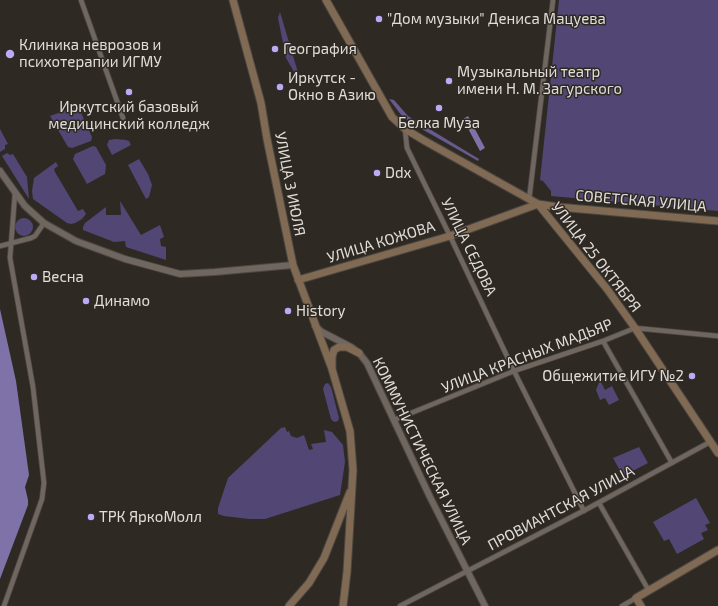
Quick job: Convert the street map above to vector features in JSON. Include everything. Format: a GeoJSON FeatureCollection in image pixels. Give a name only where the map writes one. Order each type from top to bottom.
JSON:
{"type":"FeatureCollection","features":[{"type":"Feature","properties":{"kind":"main road","name":"УЛИЦА 3 ИЮЛЯ"},"geometry":{"type":"LineString","coordinates":[[233,0],[261,103],[293,265],[332,369],[350,431],[353,485],[347,572],[342,606]]}},
{"type":"Feature","properties":{"kind":"main road"},"geometry":{"type":"LineString","coordinates":[[326,0],[392,117],[406,129]]}},
{"type":"Feature","properties":{"kind":"main road","name":"УЛИЦА 25 ОКТЯБРЯ"},"geometry":{"type":"LineString","coordinates":[[406,129],[538,204],[607,289],[635,328],[718,453]]}},
{"type":"Feature","properties":{"kind":"main road","name":"УЛИЦА КОЖОВА"},"geometry":{"type":"LineString","coordinates":[[298,280],[450,236],[538,204]]}},
{"type":"Feature","properties":{"kind":"main road","name":"СОВЕТСКАЯ УЛИЦА"},"geometry":{"type":"LineString","coordinates":[[538,204],[718,221]]}},
{"type":"Feature","properties":{"kind":"main road"},"geometry":{"type":"LineString","coordinates":[[332,369],[332,355],[336,348],[346,347],[359,353]]}},
{"type":"Feature","properties":{"kind":"main road"},"geometry":{"type":"LineString","coordinates":[[289,606],[309,583],[324,558],[353,485]]}},
{"type":"Feature","properties":{"kind":"main road"},"geometry":{"type":"LineString","coordinates":[[641,606],[636,598],[718,550]]}},
{"type":"Feature","properties":{"kind":"street"},"geometry":{"type":"LineString","coordinates":[[81,0],[123,118]]}},
{"type":"Feature","properties":{"kind":"street"},"geometry":{"type":"LineString","coordinates":[[529,200],[552,0]]}},
{"type":"Feature","properties":{"kind":"street","name":"УЛИЦА СЕДОВА"},"geometry":{"type":"LineString","coordinates":[[406,129],[407,148],[514,371],[584,510]]}},
{"type":"Feature","properties":{"kind":"street"},"geometry":{"type":"LineString","coordinates":[[0,171],[25,206],[44,223],[76,241],[125,259],[180,274],[293,265]]}},
{"type":"Feature","properties":{"kind":"street"},"geometry":{"type":"LineString","coordinates":[[4,606],[42,499],[44,483],[33,387],[10,258],[15,193]]}},
{"type":"Feature","properties":{"kind":"street"},"geometry":{"type":"LineString","coordinates":[[0,246],[35,236],[44,223]]}},
{"type":"Feature","properties":{"kind":"street","name":"КОММУНИСТИЧЕСКАЯ УЛИЦА"},"geometry":{"type":"LineString","coordinates":[[315,326],[322,332],[351,347],[359,353],[367,363],[466,571],[485,606]]}},
{"type":"Feature","properties":{"kind":"street","name":"УЛИЦА КРАСНЫХ МАДЬЯР"},"geometry":{"type":"LineString","coordinates":[[394,420],[514,371],[603,341],[635,328],[718,336]]}},
{"type":"Feature","properties":{"kind":"street"},"geometry":{"type":"LineString","coordinates":[[603,341],[672,463]]}},
{"type":"Feature","properties":{"kind":"street","name":"ПРОВИАНТСКАЯ УЛИЦА"},"geometry":{"type":"LineString","coordinates":[[400,606],[599,503],[710,442]]}},
{"type":"Feature","properties":{"kind":"street"},"geometry":{"type":"LineString","coordinates":[[599,503],[648,591]]}},
{"type":"Feature","properties":{"kind":"street"},"geometry":{"type":"LineString","coordinates":[[622,606],[636,598]]}},
{"type":"Feature","properties":{"kind":"shaded area"},"geometry":{"type":"Polygon","coordinates":[[[559,0],[718,0],[718,211],[551,196],[551,191],[543,181],[540,180],[559,0]]]}},
{"type":"Feature","properties":{"kind":"shaded area"},"geometry":{"type":"Polygon","coordinates":[[[280,12],[302,86],[286,58],[278,18],[280,12]]]}},
{"type":"Feature","properties":{"kind":"shaded area"},"geometry":{"type":"Polygon","coordinates":[[[389,99],[394,100],[408,116],[479,159],[478,161],[413,124],[402,116],[389,99]]]}},
{"type":"Feature","properties":{"kind":"shaded area"},"geometry":{"type":"Polygon","coordinates":[[[78,106],[92,137],[91,141],[72,148],[68,147],[50,116],[78,106]]]}},
{"type":"Feature","properties":{"kind":"shaded area"},"geometry":{"type":"Polygon","coordinates":[[[468,116],[485,148],[480,151],[463,119],[468,116]]]}},
{"type":"Feature","properties":{"kind":"shaded area"},"geometry":{"type":"Polygon","coordinates":[[[0,129],[8,144],[5,145],[5,149],[0,152],[0,129]]]}},
{"type":"Feature","properties":{"kind":"shaded area"},"geometry":{"type":"Polygon","coordinates":[[[115,139],[129,141],[131,145],[112,155],[107,145],[109,140],[115,139]]]}},
{"type":"Feature","properties":{"kind":"shaded area"},"geometry":{"type":"Polygon","coordinates":[[[93,146],[96,147],[106,165],[105,174],[87,184],[73,159],[75,154],[93,146]]]}},
{"type":"Feature","properties":{"kind":"shaded area"},"geometry":{"type":"Polygon","coordinates":[[[7,153],[10,155],[13,154],[27,177],[29,199],[2,156],[7,153]]]}},
{"type":"Feature","properties":{"kind":"shaded area"},"geometry":{"type":"Polygon","coordinates":[[[139,159],[148,174],[152,185],[149,197],[146,199],[128,165],[139,159]]]}},
{"type":"Feature","properties":{"kind":"shaded area"},"geometry":{"type":"Polygon","coordinates":[[[56,162],[58,166],[54,169],[55,172],[78,211],[83,209],[86,214],[82,219],[75,223],[67,223],[33,199],[32,191],[34,178],[56,162]]]}},
{"type":"Feature","properties":{"kind":"shaded area"},"geometry":{"type":"Polygon","coordinates":[[[120,201],[141,235],[160,225],[164,237],[160,239],[161,246],[166,247],[166,260],[126,247],[125,241],[114,242],[83,230],[85,223],[106,207],[106,215],[121,215],[120,201]]]}},
{"type":"Feature","properties":{"kind":"shaded area"},"geometry":{"type":"Polygon","coordinates":[[[24,218],[30,221],[33,227],[30,233],[24,236],[18,233],[15,227],[18,221],[24,218]]]}},
{"type":"Feature","properties":{"kind":"shaded area"},"geometry":{"type":"Polygon","coordinates":[[[0,309],[16,381],[29,475],[25,487],[28,505],[0,579],[0,309]]]}},
{"type":"Feature","properties":{"kind":"shaded area"},"geometry":{"type":"Polygon","coordinates":[[[600,380],[605,390],[612,386],[619,400],[609,405],[605,398],[600,400],[596,390],[600,380]]]}},
{"type":"Feature","properties":{"kind":"shaded area"},"geometry":{"type":"Polygon","coordinates":[[[328,383],[331,387],[339,418],[338,421],[334,422],[331,419],[323,389],[325,384],[328,383]]]}},
{"type":"Feature","properties":{"kind":"shaded area"},"geometry":{"type":"Polygon","coordinates":[[[285,427],[291,436],[297,438],[304,435],[309,450],[313,449],[311,444],[326,442],[324,430],[332,432],[343,445],[345,462],[340,495],[265,519],[249,519],[218,514],[218,508],[228,478],[281,428],[285,427]]]}},
{"type":"Feature","properties":{"kind":"shaded area"},"geometry":{"type":"Polygon","coordinates":[[[639,447],[648,463],[623,476],[613,458],[639,447]]]}},
{"type":"Feature","properties":{"kind":"shaded area"},"geometry":{"type":"Polygon","coordinates":[[[696,498],[710,523],[705,525],[708,530],[701,533],[704,539],[677,554],[669,539],[664,541],[653,522],[696,498]]]}},
{"type":"Feature","properties":{"kind":"place","name":"\"Дом музыки\" Дениса Мацуева"},"geometry":{"type":"Point","coordinates":[379,19]}},
{"type":"Feature","properties":{"kind":"place","name":"География"},"geometry":{"type":"Point","coordinates":[275,49]}},
{"type":"Feature","properties":{"kind":"place","name":"Клиника неврозов и психотерапии ИГМУ"},"geometry":{"type":"Point","coordinates":[10,54]}},
{"type":"Feature","properties":{"kind":"place","name":"Музыкальный театр имени Н. М. Загурского"},"geometry":{"type":"Point","coordinates":[449,81]}},
{"type":"Feature","properties":{"kind":"place","name":"Иркутск - Окно в Азию"},"geometry":{"type":"Point","coordinates":[280,87]}},
{"type":"Feature","properties":{"kind":"place","name":"Иркутский базовый медицинский колледж"},"geometry":{"type":"Point","coordinates":[129,92]}},
{"type":"Feature","properties":{"kind":"place","name":"Белка Муза"},"geometry":{"type":"Point","coordinates":[439,108]}},
{"type":"Feature","properties":{"kind":"place","name":"Ddx"},"geometry":{"type":"Point","coordinates":[377,173]}},
{"type":"Feature","properties":{"kind":"place","name":"Весна"},"geometry":{"type":"Point","coordinates":[34,277]}},
{"type":"Feature","properties":{"kind":"place","name":"Динамо"},"geometry":{"type":"Point","coordinates":[86,301]}},
{"type":"Feature","properties":{"kind":"place","name":"History"},"geometry":{"type":"Point","coordinates":[288,311]}},
{"type":"Feature","properties":{"kind":"place","name":"Общежитие ИГУ №2"},"geometry":{"type":"Point","coordinates":[692,376]}},
{"type":"Feature","properties":{"kind":"place","name":"ТРК ЯркоМолл"},"geometry":{"type":"Point","coordinates":[91,517]}}]}
